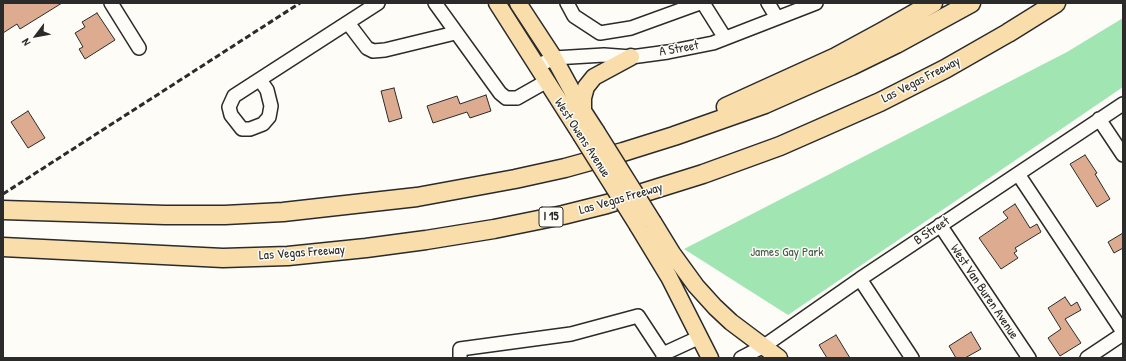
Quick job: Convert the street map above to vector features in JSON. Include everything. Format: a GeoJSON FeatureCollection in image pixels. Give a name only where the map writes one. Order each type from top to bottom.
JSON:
{"type":"FeatureCollection","features":[{"type":"Feature","properties":{"kind":"highway"},"geometry":{"type":"LineString","coordinates":[[623,152],[836,57],[933,3]]}},
{"type":"Feature","properties":{"kind":"highway"},"geometry":{"type":"LineString","coordinates":[[3,210],[225,216],[283,212],[417,197],[467,189],[565,168],[623,152],[765,104],[819,81],[896,44],[971,3]]}},
{"type":"Feature","properties":{"kind":"highway","name":"Las Vegas Freeway"},"geometry":{"type":"LineString","coordinates":[[3,247],[223,258],[288,256],[426,240],[494,229],[563,215],[607,204],[703,174],[780,146],[880,102],[1008,33],[1056,3]]}},
{"type":"Feature","properties":{"kind":"main road","name":"West Owens Avenue"},"geometry":{"type":"LineString","coordinates":[[497,3],[581,136],[646,224],[672,253],[696,286],[731,322],[779,358]]}},
{"type":"Feature","properties":{"kind":"main road","name":"West Owens Avenue"},"geometry":{"type":"LineString","coordinates":[[518,3],[554,58],[583,111],[596,131],[646,224],[669,277],[710,358]]}},
{"type":"Feature","properties":{"kind":"main road"},"geometry":{"type":"LineString","coordinates":[[583,111],[583,98],[586,87],[594,77],[631,57]]}},
{"type":"Feature","properties":{"kind":"street"},"geometry":{"type":"LineString","coordinates":[[111,3],[139,48]]}},
{"type":"Feature","properties":{"kind":"street"},"geometry":{"type":"LineString","coordinates":[[260,80],[378,3]]}},
{"type":"Feature","properties":{"kind":"street"},"geometry":{"type":"LineString","coordinates":[[435,3],[500,93],[506,98],[517,98],[546,81]]}},
{"type":"Feature","properties":{"kind":"street"},"geometry":{"type":"LineString","coordinates":[[567,3],[574,16],[600,33],[631,28],[700,3]]}},
{"type":"Feature","properties":{"kind":"street"},"geometry":{"type":"LineString","coordinates":[[703,3],[725,38]]}},
{"type":"Feature","properties":{"kind":"street"},"geometry":{"type":"LineString","coordinates":[[768,3],[777,18]]}},
{"type":"Feature","properties":{"kind":"street","name":"A Street"},"geometry":{"type":"LineString","coordinates":[[537,66],[554,58],[604,55],[631,57],[706,44],[777,18],[800,6],[816,3]]}},
{"type":"Feature","properties":{"kind":"street"},"geometry":{"type":"LineString","coordinates":[[348,22],[367,48],[372,51],[385,50],[456,33]]}},
{"type":"Feature","properties":{"kind":"street","name":"B Street"},"geometry":{"type":"LineString","coordinates":[[741,358],[764,346],[860,279],[1123,104]]}},
{"type":"Feature","properties":{"kind":"street"},"geometry":{"type":"LineString","coordinates":[[1099,119],[1123,155]]}},
{"type":"Feature","properties":{"kind":"street"},"geometry":{"type":"LineString","coordinates":[[1018,174],[1123,333],[1087,358]]}},
{"type":"Feature","properties":{"kind":"street","name":"West Van Buren Avenue"},"geometry":{"type":"LineString","coordinates":[[940,226],[1029,358]]}},
{"type":"Feature","properties":{"kind":"street"},"geometry":{"type":"LineString","coordinates":[[860,279],[912,358]]}},
{"type":"Feature","properties":{"kind":"street"},"geometry":{"type":"LineString","coordinates":[[460,358],[460,348],[571,334],[638,316],[663,356],[700,337]]}},
{"type":"Feature","properties":{"kind":"green space","name":"James Gay Park"},"geometry":{"type":"Polygon","coordinates":[[[1123,18],[1123,87],[788,315],[684,249],[1067,52],[1123,18]]]}},
{"type":"Feature","properties":{"kind":"building"},"geometry":{"type":"Polygon","coordinates":[[[3,3],[62,3],[20,29],[17,24],[3,33],[3,3]]]}},
{"type":"Feature","properties":{"kind":"building"},"geometry":{"type":"Polygon","coordinates":[[[97,13],[115,40],[85,59],[79,49],[83,47],[75,33],[85,27],[82,22],[97,13]]]}},
{"type":"Feature","properties":{"kind":"building"},"geometry":{"type":"Polygon","coordinates":[[[394,88],[402,118],[389,122],[381,91],[394,88]]]}},
{"type":"Feature","properties":{"kind":"building"},"geometry":{"type":"Polygon","coordinates":[[[486,95],[491,111],[470,118],[467,112],[433,123],[427,106],[457,96],[460,104],[486,95]]]}},
{"type":"Feature","properties":{"kind":"building"},"geometry":{"type":"Polygon","coordinates":[[[28,111],[45,138],[28,148],[11,122],[28,111]]]}},
{"type":"Feature","properties":{"kind":"building"},"geometry":{"type":"Polygon","coordinates":[[[1085,155],[1097,173],[1095,174],[1110,199],[1097,207],[1070,164],[1085,155]]]}},
{"type":"Feature","properties":{"kind":"building"},"geometry":{"type":"Polygon","coordinates":[[[1015,204],[1030,228],[1037,224],[1041,232],[1015,248],[1017,251],[1014,253],[1018,258],[1001,269],[979,238],[1008,218],[1003,212],[1015,204]]]}},
{"type":"Feature","properties":{"kind":"building"},"geometry":{"type":"Polygon","coordinates":[[[1123,233],[1123,248],[1114,253],[1108,242],[1123,233]]]}},
{"type":"Feature","properties":{"kind":"building"},"geometry":{"type":"Polygon","coordinates":[[[1065,297],[1071,306],[1077,302],[1081,310],[1065,319],[1081,343],[1060,356],[1048,338],[1061,329],[1048,308],[1065,297]]]}},
{"type":"Feature","properties":{"kind":"building"},"geometry":{"type":"Polygon","coordinates":[[[971,332],[981,349],[965,358],[956,358],[949,346],[971,332]]]}},
{"type":"Feature","properties":{"kind":"building"},"geometry":{"type":"Polygon","coordinates":[[[836,335],[850,358],[827,358],[819,345],[836,335]]]}},
{"type":"Feature","properties":{"kind":"railway"},"geometry":{"type":"LineString","coordinates":[[3,194],[300,3]]}}]}
